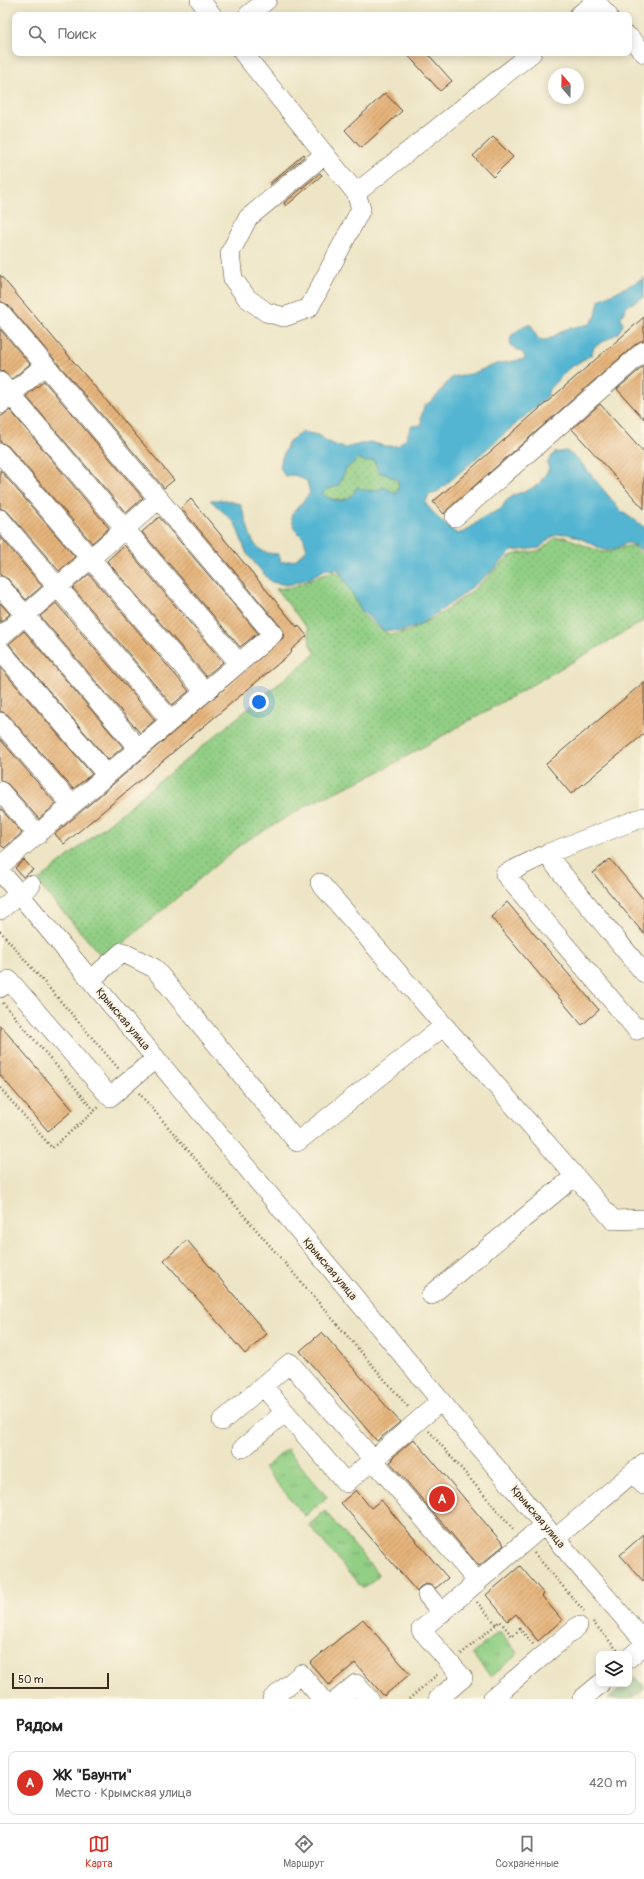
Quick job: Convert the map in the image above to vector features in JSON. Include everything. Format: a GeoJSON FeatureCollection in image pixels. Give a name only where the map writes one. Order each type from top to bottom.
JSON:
{"type":"FeatureCollection","features":[{"type":"Feature","properties":{"kind":"street"},"geometry":{"type":"LineString","coordinates":[[200,0],[210,12]]}},
{"type":"Feature","properties":{"kind":"street"},"geometry":{"type":"LineString","coordinates":[[252,12],[267,0]]}},
{"type":"Feature","properties":{"kind":"street"},"geometry":{"type":"LineString","coordinates":[[584,12],[599,4]]}},
{"type":"Feature","properties":{"kind":"street"},"geometry":{"type":"LineString","coordinates":[[632,40],[644,54]]}},
{"type":"Feature","properties":{"kind":"street"},"geometry":{"type":"LineString","coordinates":[[245,56],[325,154],[356,193],[360,209],[309,308],[284,317],[266,312],[247,298],[233,279],[230,253],[248,218],[325,154]]}},
{"type":"Feature","properties":{"kind":"street"},"geometry":{"type":"LineString","coordinates":[[356,193],[528,56]]}},
{"type":"Feature","properties":{"kind":"street"},"geometry":{"type":"LineString","coordinates":[[0,312],[273,634],[0,866]]}},
{"type":"Feature","properties":{"kind":"street"},"geometry":{"type":"LineString","coordinates":[[455,517],[644,351]]}},
{"type":"Feature","properties":{"kind":"street"},"geometry":{"type":"LineString","coordinates":[[45,365],[4,394],[126,529],[239,663]]}},
{"type":"Feature","properties":{"kind":"street"},"geometry":{"type":"LineString","coordinates":[[0,453],[205,692]]}},
{"type":"Feature","properties":{"kind":"street"},"geometry":{"type":"LineString","coordinates":[[0,637],[159,499]]}},
{"type":"Feature","properties":{"kind":"street"},"geometry":{"type":"LineString","coordinates":[[0,519],[171,721]]}},
{"type":"Feature","properties":{"kind":"street"},"geometry":{"type":"LineString","coordinates":[[0,586],[138,748]]}},
{"type":"Feature","properties":{"kind":"street"},"geometry":{"type":"LineString","coordinates":[[0,650],[107,775]]}},
{"type":"Feature","properties":{"kind":"street"},"geometry":{"type":"LineString","coordinates":[[0,722],[72,805]]}},
{"type":"Feature","properties":{"kind":"street"},"geometry":{"type":"LineString","coordinates":[[0,790],[38,835]]}},
{"type":"Feature","properties":{"kind":"street"},"geometry":{"type":"LineString","coordinates":[[644,817],[546,854],[505,874],[637,1030],[644,1027]]}},
{"type":"Feature","properties":{"kind":"street"},"geometry":{"type":"LineString","coordinates":[[546,854],[644,973]]}},
{"type":"Feature","properties":{"kind":"street","name":"Крымская улица"},"geometry":{"type":"LineString","coordinates":[[0,871],[25,889],[91,980],[550,1532],[644,1641]]}},
{"type":"Feature","properties":{"kind":"street"},"geometry":{"type":"LineString","coordinates":[[320,884],[613,1220],[644,1218]]}},
{"type":"Feature","properties":{"kind":"street"},"geometry":{"type":"LineString","coordinates":[[0,910],[25,889]]}},
{"type":"Feature","properties":{"kind":"street"},"geometry":{"type":"LineString","coordinates":[[91,980],[122,952],[154,968],[297,1142],[444,1026]]}},
{"type":"Feature","properties":{"kind":"street"},"geometry":{"type":"LineString","coordinates":[[0,988],[9,980],[110,1097],[156,1058]]}},
{"type":"Feature","properties":{"kind":"street"},"geometry":{"type":"LineString","coordinates":[[430,1295],[575,1176]]}},
{"type":"Feature","properties":{"kind":"street"},"geometry":{"type":"LineString","coordinates":[[222,1421],[290,1363],[373,1460],[473,1586]]}},
{"type":"Feature","properties":{"kind":"street"},"geometry":{"type":"LineString","coordinates":[[263,1386],[346,1483],[441,1401]]}},
{"type":"Feature","properties":{"kind":"street"},"geometry":{"type":"LineString","coordinates":[[243,1448],[285,1412]]}},
{"type":"Feature","properties":{"kind":"street"},"geometry":{"type":"LineString","coordinates":[[438,1699],[463,1678],[421,1630],[524,1542],[550,1532],[640,1474]]}},
{"type":"Feature","properties":{"kind":"street"},"geometry":{"type":"LineString","coordinates":[[427,1595],[442,1613]]}},
{"type":"Feature","properties":{"kind":"street"},"geometry":{"type":"LineString","coordinates":[[492,1699],[578,1626]]}},
{"type":"Feature","properties":{"kind":"street"},"geometry":{"type":"LineString","coordinates":[[632,1655],[644,1645]]}},
{"type":"Feature","properties":{"kind":"street"},"geometry":{"type":"LineString","coordinates":[[272,1699],[301,1674],[322,1699]]}},
{"type":"Feature","properties":{"kind":"street"},"geometry":{"type":"LineString","coordinates":[[338,1699],[356,1684],[369,1699]]}},
{"type":"Feature","properties":{"kind":"street"},"geometry":{"type":"LineString","coordinates":[[582,1699],[596,1687]]}},
{"type":"Feature","properties":{"kind":"path"},"geometry":{"type":"LineString","coordinates":[[0,931],[617,1651]]}},
{"type":"Feature","properties":{"kind":"path"},"geometry":{"type":"LineString","coordinates":[[0,1000],[95,1111]]}},
{"type":"Feature","properties":{"kind":"path"},"geometry":{"type":"LineString","coordinates":[[0,1088],[52,1148],[110,1097]]}},
{"type":"Feature","properties":{"kind":"path"},"geometry":{"type":"LineString","coordinates":[[473,1586],[496,1624]]}},
{"type":"Feature","properties":{"kind":"path"},"geometry":{"type":"LineString","coordinates":[[409,1699],[500,1621],[512,1636],[520,1629],[543,1656]]}},
{"type":"Feature","properties":{"kind":"green space"},"geometry":{"type":"Polygon","coordinates":[[[359,458],[374,460],[379,472],[397,479],[399,486],[396,494],[378,490],[362,493],[343,500],[337,500],[322,494],[327,489],[338,486],[346,469],[359,458]]]}},
{"type":"Feature","properties":{"kind":"green space"},"geometry":{"type":"Polygon","coordinates":[[[564,537],[603,552],[634,546],[644,558],[644,621],[379,772],[311,803],[241,844],[104,959],[37,882],[316,653],[310,645],[308,629],[276,589],[292,587],[333,571],[341,575],[364,616],[377,627],[391,635],[409,631],[442,613],[471,592],[510,556],[520,553],[540,551],[555,538],[564,537]]]}},
{"type":"Feature","properties":{"kind":"green space"},"geometry":{"type":"Polygon","coordinates":[[[287,1449],[327,1497],[305,1516],[264,1468],[287,1449]]]}},
{"type":"Feature","properties":{"kind":"green space"},"geometry":{"type":"Polygon","coordinates":[[[325,1511],[379,1575],[363,1589],[309,1525],[325,1511]]]}},
{"type":"Feature","properties":{"kind":"green space"},"geometry":{"type":"Polygon","coordinates":[[[499,1631],[518,1654],[491,1677],[472,1654],[499,1631]]]}},
{"type":"Feature","properties":{"kind":"green space"},"geometry":{"type":"Polygon","coordinates":[[[635,1676],[644,1686],[644,1689],[632,1699],[608,1699],[622,1687],[632,1687],[632,1679],[635,1676]]]}},
{"type":"Feature","properties":{"kind":"water"},"geometry":{"type":"Polygon","coordinates":[[[644,277],[644,297],[627,306],[621,317],[623,325],[618,333],[594,347],[591,355],[568,369],[549,389],[547,397],[436,493],[429,495],[425,503],[438,518],[457,534],[466,531],[482,518],[501,509],[506,501],[516,494],[527,491],[539,484],[549,469],[547,463],[554,453],[566,451],[578,459],[621,511],[644,527],[644,553],[637,547],[627,543],[612,550],[604,550],[572,535],[559,534],[553,536],[540,548],[512,551],[493,570],[460,597],[418,626],[401,631],[383,630],[362,611],[339,570],[326,569],[308,579],[287,585],[271,582],[247,554],[235,523],[210,500],[225,500],[240,504],[251,538],[255,544],[261,550],[268,553],[279,554],[281,562],[295,560],[307,549],[304,539],[295,530],[291,515],[310,493],[307,481],[294,475],[285,476],[280,467],[289,441],[303,432],[318,435],[328,442],[344,448],[370,442],[385,446],[398,446],[407,437],[411,426],[422,425],[421,418],[424,406],[435,398],[452,377],[471,374],[496,364],[525,359],[524,354],[510,345],[511,336],[525,325],[531,325],[538,339],[547,340],[566,329],[590,324],[596,316],[599,300],[643,279],[644,277]],[[359,458],[346,469],[338,486],[327,489],[322,494],[333,500],[342,501],[350,497],[357,487],[370,491],[384,487],[396,494],[399,486],[397,479],[379,472],[374,460],[365,462],[359,458]]]}},
{"type":"Feature","properties":{"kind":"building"},"geometry":{"type":"Polygon","coordinates":[[[409,56],[430,56],[452,81],[440,91],[409,56]]]}},
{"type":"Feature","properties":{"kind":"building"},"geometry":{"type":"Polygon","coordinates":[[[385,93],[402,111],[361,148],[345,130],[385,93]]]}},
{"type":"Feature","properties":{"kind":"building"},"geometry":{"type":"Polygon","coordinates":[[[493,137],[513,157],[493,177],[473,156],[493,137]]]}},
{"type":"Feature","properties":{"kind":"building"},"geometry":{"type":"Polygon","coordinates":[[[304,154],[305,156],[270,185],[269,184],[304,154]]]}},
{"type":"Feature","properties":{"kind":"building"},"geometry":{"type":"Polygon","coordinates":[[[320,173],[322,175],[286,206],[284,203],[320,173]]]}},
{"type":"Feature","properties":{"kind":"building"},"geometry":{"type":"Polygon","coordinates":[[[0,275],[174,480],[164,488],[8,305],[0,301],[0,275]]]}},
{"type":"Feature","properties":{"kind":"building"},"geometry":{"type":"Polygon","coordinates":[[[644,317],[644,340],[637,343],[444,514],[433,502],[644,317]]]}},
{"type":"Feature","properties":{"kind":"building"},"geometry":{"type":"Polygon","coordinates":[[[0,329],[30,364],[12,379],[4,372],[0,371],[0,329]]]}},
{"type":"Feature","properties":{"kind":"building"},"geometry":{"type":"Polygon","coordinates":[[[644,366],[644,419],[617,389],[644,366]]]}},
{"type":"Feature","properties":{"kind":"building"},"geometry":{"type":"Polygon","coordinates":[[[44,381],[143,498],[126,513],[26,396],[44,381]]]}},
{"type":"Feature","properties":{"kind":"building"},"geometry":{"type":"Polygon","coordinates":[[[600,404],[644,453],[644,509],[572,429],[600,404]]]}},
{"type":"Feature","properties":{"kind":"building"},"geometry":{"type":"Polygon","coordinates":[[[10,410],[109,528],[92,543],[8,446],[0,442],[0,417],[10,410]]]}},
{"type":"Feature","properties":{"kind":"building"},"geometry":{"type":"Polygon","coordinates":[[[0,470],[75,557],[59,571],[8,512],[0,508],[0,470]]]}},
{"type":"Feature","properties":{"kind":"building"},"geometry":{"type":"Polygon","coordinates":[[[191,499],[297,627],[298,625],[307,636],[291,650],[292,652],[64,844],[55,834],[283,638],[284,632],[281,627],[181,508],[191,499]]]}},
{"type":"Feature","properties":{"kind":"building"},"geometry":{"type":"Polygon","coordinates":[[[159,517],[258,633],[240,647],[142,532],[159,517]]]}},
{"type":"Feature","properties":{"kind":"building"},"geometry":{"type":"Polygon","coordinates":[[[0,536],[42,586],[26,600],[8,579],[0,575],[0,536]]]}},
{"type":"Feature","properties":{"kind":"building"},"geometry":{"type":"Polygon","coordinates":[[[124,545],[223,662],[206,676],[107,561],[124,545]]]}},
{"type":"Feature","properties":{"kind":"building"},"geometry":{"type":"Polygon","coordinates":[[[89,574],[189,691],[172,705],[73,588],[89,574]]]}},
{"type":"Feature","properties":{"kind":"building"},"geometry":{"type":"Polygon","coordinates":[[[0,603],[10,614],[0,622],[0,603]]]}},
{"type":"Feature","properties":{"kind":"building"},"geometry":{"type":"Polygon","coordinates":[[[56,603],[155,720],[140,733],[40,616],[56,603]]]}},
{"type":"Feature","properties":{"kind":"building"},"geometry":{"type":"Polygon","coordinates":[[[24,631],[123,747],[108,760],[9,644],[24,631]]]}},
{"type":"Feature","properties":{"kind":"building"},"geometry":{"type":"Polygon","coordinates":[[[0,667],[92,774],[73,789],[8,715],[0,711],[0,667]]]}},
{"type":"Feature","properties":{"kind":"building"},"geometry":{"type":"Polygon","coordinates":[[[644,682],[644,734],[571,794],[546,764],[644,682]]]}},
{"type":"Feature","properties":{"kind":"building"},"geometry":{"type":"Polygon","coordinates":[[[0,739],[56,804],[39,819],[8,784],[0,780],[0,739]]]}},
{"type":"Feature","properties":{"kind":"building"},"geometry":{"type":"Polygon","coordinates":[[[0,808],[22,833],[4,848],[0,844],[0,808]]]}},
{"type":"Feature","properties":{"kind":"building"},"geometry":{"type":"Polygon","coordinates":[[[610,859],[644,900],[644,934],[593,873],[610,859]]]}},
{"type":"Feature","properties":{"kind":"building"},"geometry":{"type":"Polygon","coordinates":[[[24,860],[33,870],[23,877],[15,868],[24,860]]]}},
{"type":"Feature","properties":{"kind":"building"},"geometry":{"type":"Polygon","coordinates":[[[507,902],[599,1010],[582,1025],[491,917],[507,902]]]}},
{"type":"Feature","properties":{"kind":"building"},"geometry":{"type":"Polygon","coordinates":[[[0,1025],[73,1110],[48,1131],[0,1075],[0,1025]]]}},
{"type":"Feature","properties":{"kind":"building"},"geometry":{"type":"Polygon","coordinates":[[[187,1240],[267,1334],[245,1354],[164,1260],[187,1240]]]}},
{"type":"Feature","properties":{"kind":"building"},"geometry":{"type":"Polygon","coordinates":[[[322,1332],[400,1422],[377,1441],[300,1351],[322,1332]]]}},
{"type":"Feature","properties":{"kind":"building"},"geometry":{"type":"Polygon","coordinates":[[[414,1439],[504,1545],[479,1566],[390,1462],[393,1460],[392,1458],[414,1439]]]}},
{"type":"Feature","properties":{"kind":"building"},"geometry":{"type":"Polygon","coordinates":[[[356,1490],[371,1508],[381,1500],[448,1578],[436,1588],[425,1584],[420,1587],[417,1592],[341,1503],[356,1490]]]}},
{"type":"Feature","properties":{"kind":"building"},"geometry":{"type":"Polygon","coordinates":[[[644,1534],[644,1582],[620,1555],[644,1534]]]}},
{"type":"Feature","properties":{"kind":"building"},"geometry":{"type":"Polygon","coordinates":[[[520,1566],[544,1594],[542,1596],[562,1620],[538,1641],[516,1614],[508,1621],[486,1595],[520,1566]]]}},
{"type":"Feature","properties":{"kind":"building"},"geometry":{"type":"Polygon","coordinates":[[[363,1619],[410,1674],[384,1696],[355,1663],[329,1685],[310,1663],[363,1619]]]}},
{"type":"Feature","properties":{"kind":"place","name":"ЖК \"Баунти\""},"geometry":{"type":"Point","coordinates":[442,1499]}}]}
